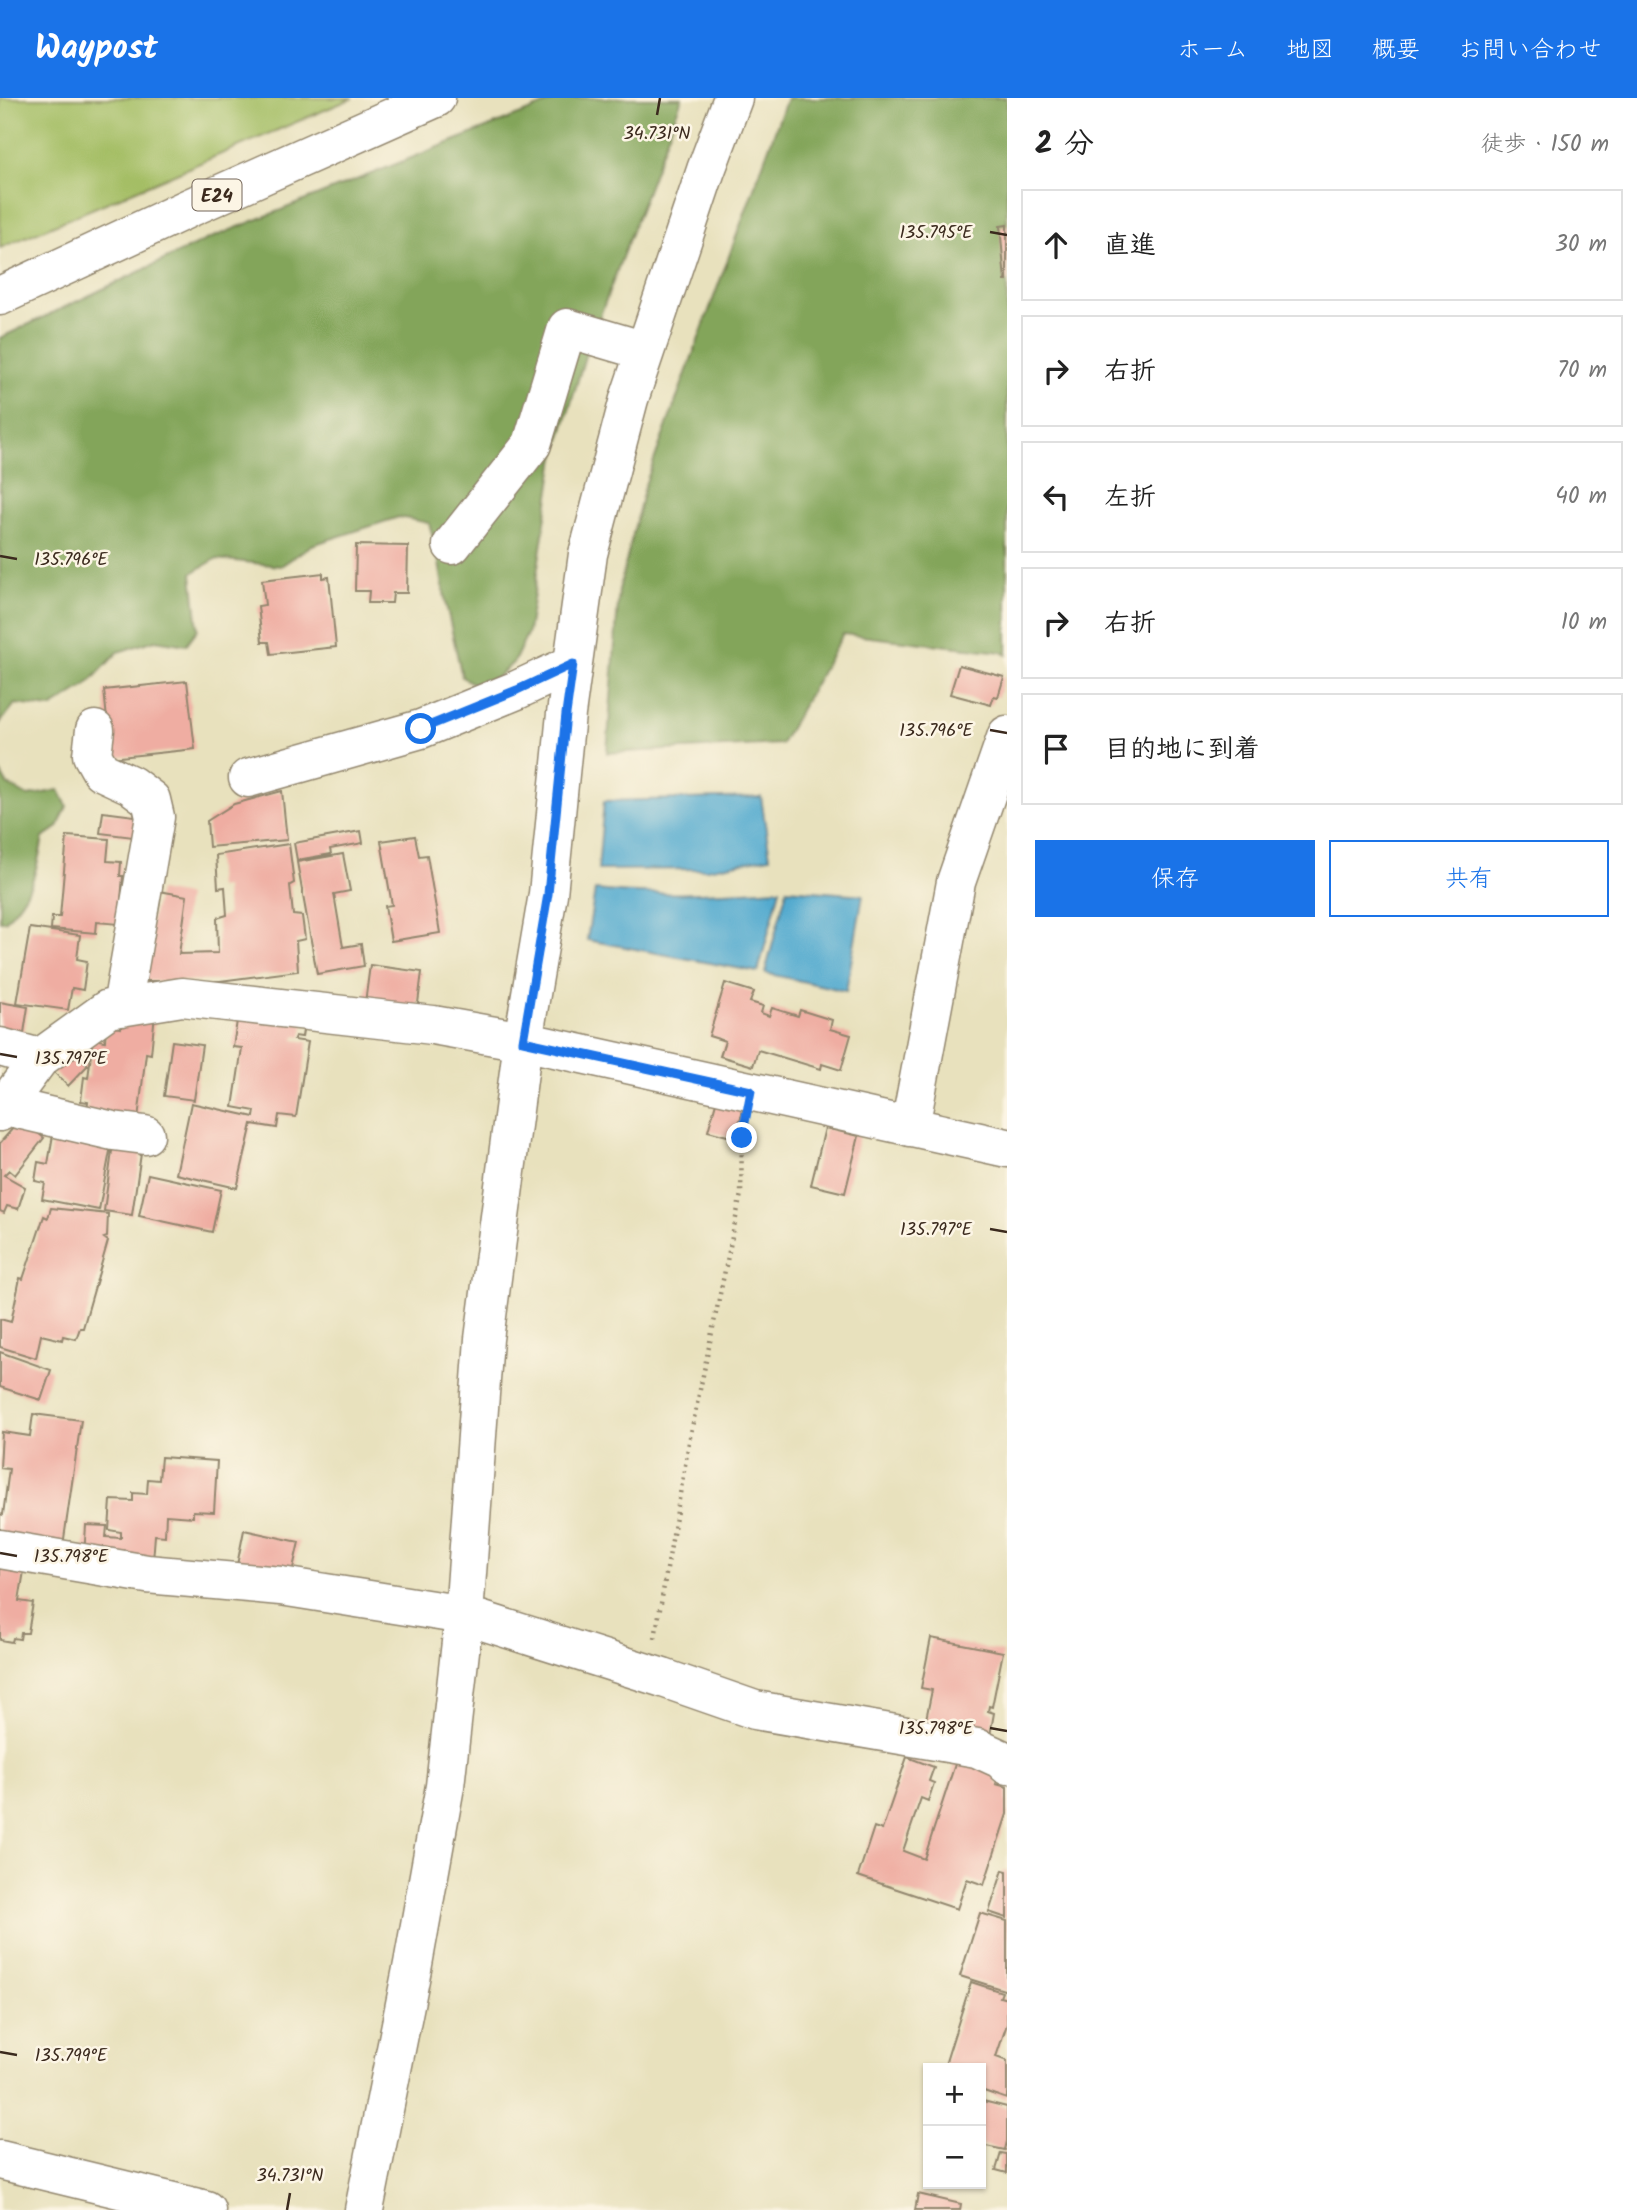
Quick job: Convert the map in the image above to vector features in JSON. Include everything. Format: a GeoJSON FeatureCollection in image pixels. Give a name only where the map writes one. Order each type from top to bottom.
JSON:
{"type":"FeatureCollection","features":[{"type":"Feature","properties":{"kind":"main road","name":"E24"},"geometry":{"type":"LineString","coordinates":[[0,296],[436,98]]}},
{"type":"Feature","properties":{"kind":"main road"},"geometry":{"type":"LineString","coordinates":[[364,2210],[414,1964],[445,1786],[464,1615],[484,1339],[523,1041],[548,894],[566,714],[588,554],[629,399],[733,98]]}},
{"type":"Feature","properties":{"kind":"main road"},"geometry":{"type":"LineString","coordinates":[[452,545],[532,444],[567,328],[645,351]]}},
{"type":"Feature","properties":{"kind":"main road"},"geometry":{"type":"LineString","coordinates":[[248,778],[421,729],[573,664]]}},
{"type":"Feature","properties":{"kind":"main road"},"geometry":{"type":"LineString","coordinates":[[95,730],[92,755],[101,771],[131,785],[151,800],[155,817],[122,1007]]}},
{"type":"Feature","properties":{"kind":"main road"},"geometry":{"type":"LineString","coordinates":[[910,1127],[956,883],[1007,735]]}},
{"type":"Feature","properties":{"kind":"main road"},"geometry":{"type":"LineString","coordinates":[[145,1135],[2,1109],[40,1058],[108,1009],[182,997],[433,1025],[523,1041],[1007,1148]]}},
{"type":"Feature","properties":{"kind":"main road"},"geometry":{"type":"LineString","coordinates":[[0,1047],[40,1058]]}},
{"type":"Feature","properties":{"kind":"main road"},"geometry":{"type":"LineString","coordinates":[[0,1549],[147,1574],[281,1586],[464,1615],[649,1673],[755,1710],[977,1748],[1001,1759],[1007,1765]]}},
{"type":"Feature","properties":{"kind":"main road"},"geometry":{"type":"LineString","coordinates":[[0,2160],[206,2210]]}},
{"type":"Feature","properties":{"kind":"path"},"geometry":{"type":"LineString","coordinates":[[649,1673],[689,1442],[741,1194],[742,1138],[751,1091]]}},
{"type":"Feature","properties":{"kind":"green space"},"geometry":{"type":"Polygon","coordinates":[[[0,98],[353,98],[0,248],[0,98]]]}},
{"type":"Feature","properties":{"kind":"green space"},"geometry":{"type":"Polygon","coordinates":[[[561,98],[682,98],[586,353],[555,457],[528,632],[514,662],[497,677],[474,684],[462,677],[429,523],[399,517],[312,545],[281,566],[216,559],[192,573],[198,629],[186,645],[155,640],[118,652],[87,685],[51,708],[15,704],[0,723],[0,338],[206,240],[561,98]]]}},
{"type":"Feature","properties":{"kind":"green space"},"geometry":{"type":"Polygon","coordinates":[[[787,98],[1007,98],[1007,655],[1002,652],[843,634],[781,744],[607,753],[619,590],[645,485],[787,98]]]}},
{"type":"Feature","properties":{"kind":"green space"},"geometry":{"type":"Polygon","coordinates":[[[0,772],[7,784],[28,796],[59,790],[67,806],[58,827],[43,838],[32,883],[22,901],[5,921],[0,921],[0,772]]]}},
{"type":"Feature","properties":{"kind":"water"},"geometry":{"type":"Polygon","coordinates":[[[761,797],[770,857],[707,869],[598,870],[604,801],[761,797]]]}},
{"type":"Feature","properties":{"kind":"water"},"geometry":{"type":"Polygon","coordinates":[[[780,889],[758,972],[587,940],[595,890],[664,894],[780,889]]]}},
{"type":"Feature","properties":{"kind":"water"},"geometry":{"type":"Polygon","coordinates":[[[787,889],[863,895],[846,991],[765,973],[787,889]]]}},
{"type":"Feature","properties":{"kind":"building"},"geometry":{"type":"Polygon","coordinates":[[[1007,225],[1007,281],[1005,281],[1000,226],[1007,225]]]}},
{"type":"Feature","properties":{"kind":"building"},"geometry":{"type":"Polygon","coordinates":[[[356,545],[408,546],[407,593],[393,593],[392,603],[368,603],[369,591],[355,591],[356,545]]]}},
{"type":"Feature","properties":{"kind":"building"},"geometry":{"type":"Polygon","coordinates":[[[323,573],[323,578],[329,577],[336,647],[271,654],[269,642],[262,642],[258,606],[265,605],[262,580],[323,573]]]}},
{"type":"Feature","properties":{"kind":"building"},"geometry":{"type":"Polygon","coordinates":[[[959,665],[1004,677],[998,697],[994,696],[991,705],[950,694],[959,665]]]}},
{"type":"Feature","properties":{"kind":"building"},"geometry":{"type":"Polygon","coordinates":[[[187,681],[195,749],[111,758],[104,690],[187,681]]]}},
{"type":"Feature","properties":{"kind":"building"},"geometry":{"type":"Polygon","coordinates":[[[282,791],[287,840],[209,847],[207,821],[234,804],[282,791]]]}},
{"type":"Feature","properties":{"kind":"building"},"geometry":{"type":"Polygon","coordinates":[[[103,812],[143,817],[141,838],[100,833],[103,812]]]}},
{"type":"Feature","properties":{"kind":"building"},"geometry":{"type":"Polygon","coordinates":[[[361,831],[363,843],[330,849],[331,854],[297,860],[294,843],[361,831]]]}},
{"type":"Feature","properties":{"kind":"building"},"geometry":{"type":"Polygon","coordinates":[[[67,836],[109,839],[107,861],[121,862],[120,876],[123,876],[119,924],[97,922],[96,933],[51,929],[52,917],[60,917],[67,836]]]}},
{"type":"Feature","properties":{"kind":"building"},"geometry":{"type":"Polygon","coordinates":[[[415,836],[419,856],[427,855],[440,933],[391,941],[385,906],[392,905],[381,841],[415,836]]]}},
{"type":"Feature","properties":{"kind":"building"},"geometry":{"type":"Polygon","coordinates":[[[289,844],[294,883],[290,885],[293,915],[302,916],[305,939],[296,941],[298,971],[220,981],[148,981],[138,974],[159,891],[187,896],[179,954],[218,953],[217,918],[227,915],[225,887],[218,888],[216,855],[289,844]]]}},
{"type":"Feature","properties":{"kind":"building"},"geometry":{"type":"Polygon","coordinates":[[[343,854],[350,891],[334,894],[343,947],[361,944],[364,966],[317,974],[297,862],[343,854]]]}},
{"type":"Feature","properties":{"kind":"building"},"geometry":{"type":"Polygon","coordinates":[[[30,928],[80,935],[77,959],[87,961],[83,990],[72,988],[68,1010],[17,1003],[30,928]]]}},
{"type":"Feature","properties":{"kind":"building"},"geometry":{"type":"Polygon","coordinates":[[[370,965],[422,972],[417,1011],[365,1003],[370,965]]]}},
{"type":"Feature","properties":{"kind":"building"},"geometry":{"type":"Polygon","coordinates":[[[725,983],[754,992],[750,1002],[763,1006],[761,1013],[769,1016],[772,1008],[798,1016],[800,1010],[832,1020],[830,1029],[851,1035],[841,1070],[822,1064],[821,1069],[758,1050],[753,1066],[720,1056],[725,1041],[709,1036],[725,983]]]}},
{"type":"Feature","properties":{"kind":"building"},"geometry":{"type":"Polygon","coordinates":[[[0,1002],[28,1007],[24,1033],[0,1029],[0,1002]]]}},
{"type":"Feature","properties":{"kind":"building"},"geometry":{"type":"Polygon","coordinates":[[[155,1013],[151,1054],[146,1053],[138,1119],[86,1114],[88,1102],[81,1101],[84,1077],[88,1078],[93,1039],[105,1041],[106,1026],[121,1028],[122,1016],[155,1013]]]}},
{"type":"Feature","properties":{"kind":"building"},"geometry":{"type":"Polygon","coordinates":[[[238,1014],[304,1023],[302,1037],[295,1036],[294,1040],[308,1042],[296,1117],[279,1115],[277,1128],[252,1124],[237,1188],[176,1174],[191,1103],[254,1117],[255,1111],[233,1107],[242,1048],[233,1047],[238,1014]]]}},
{"type":"Feature","properties":{"kind":"building"},"geometry":{"type":"Polygon","coordinates":[[[172,1041],[202,1045],[194,1100],[164,1096],[172,1041]]]}},
{"type":"Feature","properties":{"kind":"building"},"geometry":{"type":"Polygon","coordinates":[[[74,1051],[88,1065],[68,1086],[53,1071],[74,1051]]]}},
{"type":"Feature","properties":{"kind":"building"},"geometry":{"type":"Polygon","coordinates":[[[717,1099],[744,1106],[735,1138],[708,1131],[717,1099]]]}},
{"type":"Feature","properties":{"kind":"building"},"geometry":{"type":"Polygon","coordinates":[[[21,1119],[44,1138],[15,1175],[9,1170],[4,1175],[25,1187],[18,1209],[7,1206],[4,1213],[0,1211],[0,1143],[21,1119]]]}},
{"type":"Feature","properties":{"kind":"building"},"geometry":{"type":"Polygon","coordinates":[[[825,1128],[859,1136],[845,1193],[811,1185],[825,1128]]]}},
{"type":"Feature","properties":{"kind":"building"},"geometry":{"type":"Polygon","coordinates":[[[54,1129],[113,1135],[99,1210],[42,1199],[45,1183],[35,1181],[38,1162],[48,1164],[54,1129]]]}},
{"type":"Feature","properties":{"kind":"building"},"geometry":{"type":"Polygon","coordinates":[[[114,1136],[143,1140],[132,1215],[104,1211],[114,1136]]]}},
{"type":"Feature","properties":{"kind":"building"},"geometry":{"type":"Polygon","coordinates":[[[148,1174],[221,1190],[212,1232],[139,1216],[148,1174]]]}},
{"type":"Feature","properties":{"kind":"building"},"geometry":{"type":"Polygon","coordinates":[[[51,1208],[108,1214],[107,1237],[104,1238],[108,1241],[83,1328],[80,1328],[76,1339],[63,1336],[62,1340],[41,1335],[36,1358],[0,1347],[0,1319],[11,1322],[20,1278],[23,1279],[44,1216],[48,1218],[51,1208]]]}},
{"type":"Feature","properties":{"kind":"building"},"geometry":{"type":"Polygon","coordinates":[[[0,1352],[51,1370],[41,1400],[0,1387],[0,1352]]]}},
{"type":"Feature","properties":{"kind":"building"},"geometry":{"type":"Polygon","coordinates":[[[33,1414],[81,1420],[63,1546],[0,1542],[0,1514],[3,1515],[9,1469],[0,1468],[2,1432],[30,1436],[33,1414]]]}},
{"type":"Feature","properties":{"kind":"building"},"geometry":{"type":"Polygon","coordinates":[[[161,1457],[217,1461],[214,1512],[193,1511],[193,1517],[166,1515],[165,1536],[155,1535],[153,1561],[84,1557],[86,1525],[107,1526],[106,1537],[121,1538],[121,1532],[109,1530],[111,1500],[133,1501],[133,1493],[147,1494],[148,1479],[159,1480],[161,1457]]]}},
{"type":"Feature","properties":{"kind":"building"},"geometry":{"type":"Polygon","coordinates":[[[244,1530],[299,1542],[291,1577],[237,1565],[244,1530]]]}},
{"type":"Feature","properties":{"kind":"building"},"geometry":{"type":"Polygon","coordinates":[[[0,1561],[25,1565],[19,1601],[33,1603],[28,1633],[21,1633],[20,1639],[13,1638],[12,1642],[0,1640],[0,1561]]]}},
{"type":"Feature","properties":{"kind":"building"},"geometry":{"type":"Polygon","coordinates":[[[931,1638],[1003,1652],[992,1707],[989,1706],[988,1711],[994,1713],[989,1741],[924,1729],[932,1690],[921,1688],[931,1638]]]}},
{"type":"Feature","properties":{"kind":"building"},"geometry":{"type":"Polygon","coordinates":[[[907,1757],[934,1767],[929,1781],[934,1783],[928,1801],[921,1798],[903,1851],[924,1859],[957,1758],[1000,1772],[996,1784],[1007,1787],[1007,1814],[984,1885],[967,1879],[957,1909],[858,1876],[874,1827],[882,1830],[907,1757]]]}},
{"type":"Feature","properties":{"kind":"building"},"geometry":{"type":"Polygon","coordinates":[[[1003,1870],[1007,1871],[1007,1918],[989,1912],[1003,1870]]]}},
{"type":"Feature","properties":{"kind":"building"},"geometry":{"type":"Polygon","coordinates":[[[980,1913],[1007,1921],[1007,1991],[960,1976],[980,1913]]]}},
{"type":"Feature","properties":{"kind":"building"},"geometry":{"type":"Polygon","coordinates":[[[971,1982],[1002,1992],[1000,1997],[1007,1999],[1007,2024],[996,2057],[1007,2061],[1007,2099],[986,2092],[986,2063],[946,2063],[971,1982]]]}},
{"type":"Feature","properties":{"kind":"building"},"geometry":{"type":"Polygon","coordinates":[[[986,2102],[1007,2107],[1005,2150],[986,2146],[986,2102]]]}},
{"type":"Feature","properties":{"kind":"building"},"geometry":{"type":"Polygon","coordinates":[[[1001,2153],[1007,2154],[1007,2173],[996,2170],[1001,2153]]]}},
{"type":"Feature","properties":{"kind":"building"},"geometry":{"type":"Polygon","coordinates":[[[918,2194],[961,2204],[960,2210],[915,2210],[918,2194]]]}},
{"type":"Feature","properties":{"kind":"route"},"geometry":{"type":"LineString","coordinates":[[421,729],[573,664],[548,894],[523,1041],[751,1091],[742,1138]]}}]}
